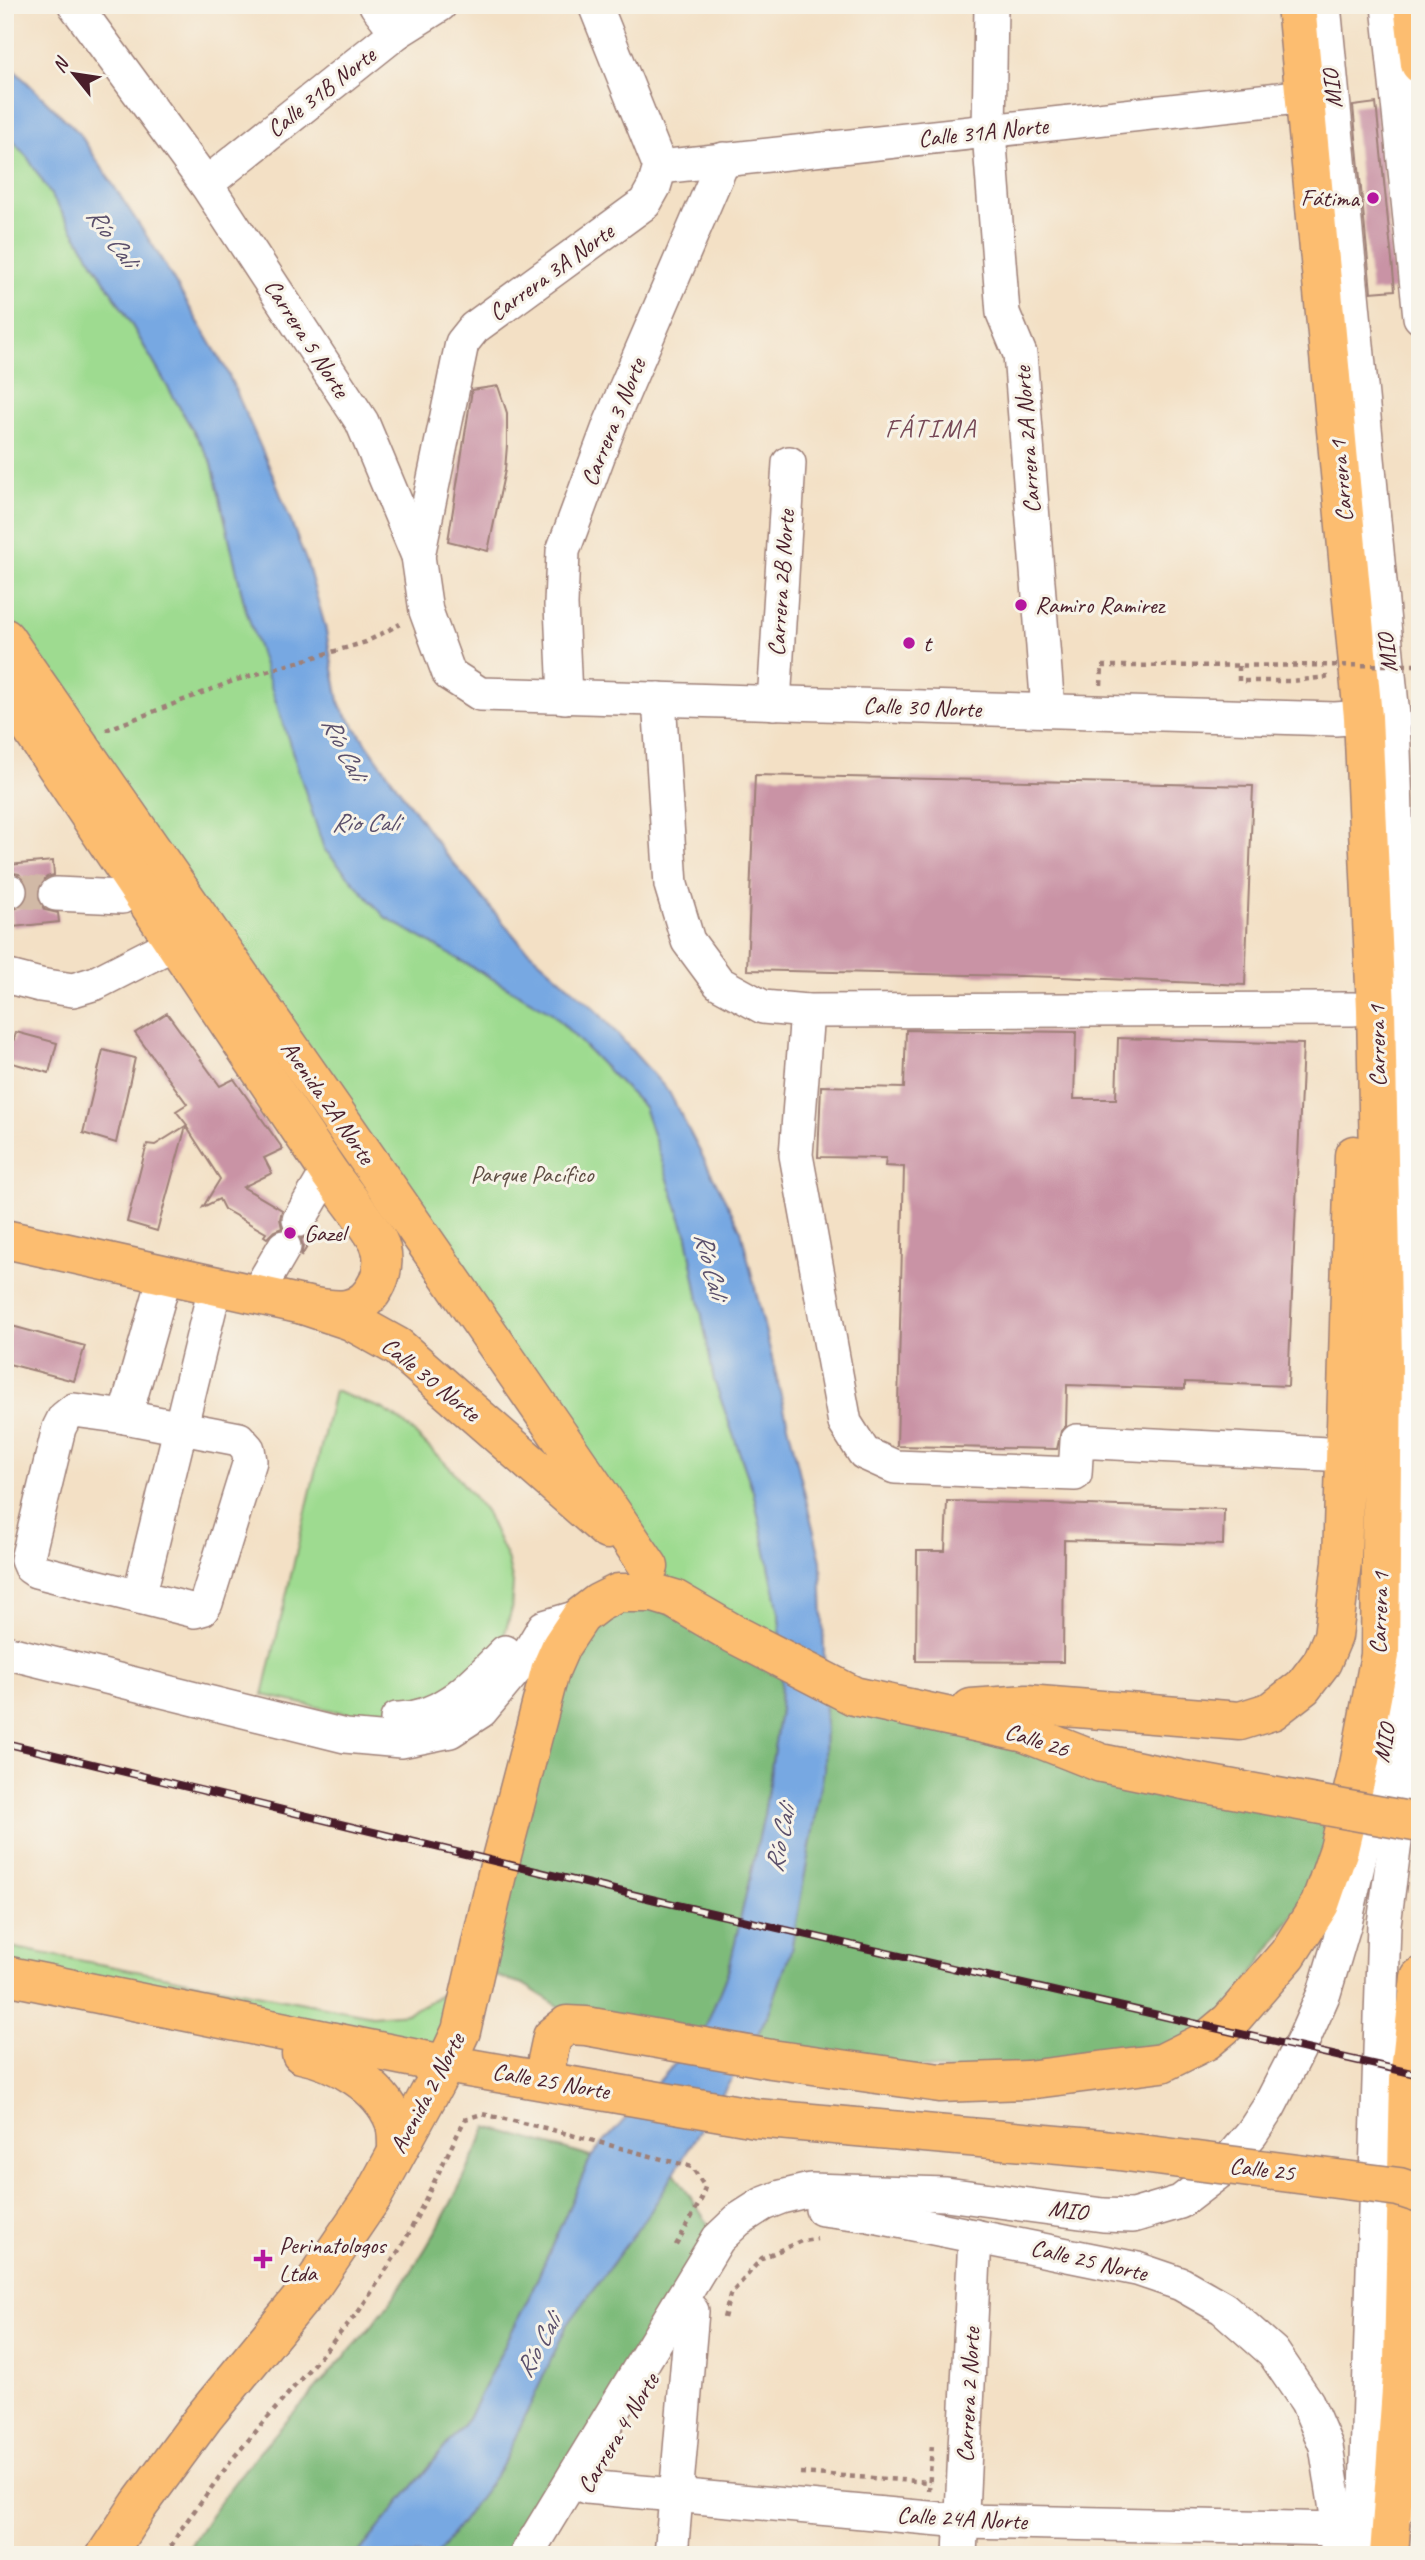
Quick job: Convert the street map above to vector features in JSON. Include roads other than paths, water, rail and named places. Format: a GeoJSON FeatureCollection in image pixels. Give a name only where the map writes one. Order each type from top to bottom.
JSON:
{"type":"FeatureCollection","features":[{"type":"Feature","properties":{"kind":"main road","name":"Carrera 1"},"geometry":{"type":"LineString","coordinates":[[551,2081],[552,2037],[567,2025],[586,2026],[771,2059],[940,2082],[1027,2080],[1162,2063],[1206,2041],[1230,2021],[1288,1954],[1321,1904],[1339,1849],[1359,1765],[1380,1655],[1383,1362],[1376,1009],[1363,717],[1296,5]]}},
{"type":"Feature","properties":{"kind":"main road"},"geometry":{"type":"LineString","coordinates":[[1413,5],[1420,64]]}},
{"type":"Feature","properties":{"kind":"main road","name":"Avenida 2A Norte"},"geometry":{"type":"LineString","coordinates":[[5,638],[190,935],[328,1171],[378,1242],[383,1263],[380,1278],[372,1293],[347,1309],[303,1305]]}},
{"type":"Feature","properties":{"kind":"main road","name":"Avenida 2A Norte"},"geometry":{"type":"LineString","coordinates":[[5,690],[138,887],[190,935],[476,1312],[649,1567]]}},
{"type":"Feature","properties":{"kind":"main road"},"geometry":{"type":"LineString","coordinates":[[923,1712],[1027,1704],[1240,1721],[1272,1712],[1303,1687],[1322,1662],[1333,1636],[1342,1562],[1354,1185],[1353,1009],[1371,884]]}},
{"type":"Feature","properties":{"kind":"main road","name":"Calle 30 Norte"},"geometry":{"type":"LineString","coordinates":[[5,1239],[303,1305],[351,1321],[398,1347],[649,1567],[674,1599]]}},
{"type":"Feature","properties":{"kind":"main road","name":"Avenida 2 Norte"},"geometry":{"type":"LineString","coordinates":[[106,2555],[204,2417],[314,2283],[373,2196],[446,2063],[461,2031],[497,1874],[550,1671],[561,1646],[581,1616],[618,1593],[640,1591],[674,1599]]}},
{"type":"Feature","properties":{"kind":"main road","name":"Calle 26"},"geometry":{"type":"LineString","coordinates":[[674,1599],[734,1634],[854,1696],[1025,1733],[1101,1763],[1420,1823]]}},
{"type":"Feature","properties":{"kind":"main road"},"geometry":{"type":"LineString","coordinates":[[1390,2539],[1411,2353],[1409,2080],[1420,1977]]}},
{"type":"Feature","properties":{"kind":"main road","name":"Calle 25 Norte"},"geometry":{"type":"LineString","coordinates":[[6,1979],[446,2063],[756,2118],[1103,2149]]}},
{"type":"Feature","properties":{"kind":"main road"},"geometry":{"type":"LineString","coordinates":[[240,2024],[285,2050],[320,2057],[364,2084],[380,2100],[395,2122],[397,2148]]}},
{"type":"Feature","properties":{"kind":"main road","name":"Calle 25"},"geometry":{"type":"LineString","coordinates":[[1103,2149],[1399,2187],[1420,2194]]}},
{"type":"Feature","properties":{"kind":"street","name":"Carrera 5 Norte"},"geometry":{"type":"LineString","coordinates":[[75,5],[206,184],[362,422],[418,556],[426,611],[449,674],[480,694]]}},
{"type":"Feature","properties":{"kind":"street"},"geometry":{"type":"LineString","coordinates":[[376,5],[397,32]]}},
{"type":"Feature","properties":{"kind":"street","name":"Calle 31B Norte"},"geometry":{"type":"LineString","coordinates":[[206,184],[397,32],[440,5]]}},
{"type":"Feature","properties":{"kind":"street"},"geometry":{"type":"LineString","coordinates":[[595,5],[660,167]]}},
{"type":"Feature","properties":{"kind":"street","name":"Carrera 2A Norte"},"geometry":{"type":"LineString","coordinates":[[991,5],[989,132],[1003,313],[1020,354],[1048,710]]}},
{"type":"Feature","properties":{"kind":"street","name":"MIO"},"geometry":{"type":"LineString","coordinates":[[526,2555],[718,2239],[747,2213],[781,2197],[810,2190],[946,2194],[1103,2215],[1133,2216],[1180,2202],[1218,2173],[1252,2133],[1287,2073],[1324,1993],[1355,1881],[1400,1656],[1404,1348],[1402,1008],[1393,716],[1324,5]]}},
{"type":"Feature","properties":{"kind":"street"},"geometry":{"type":"LineString","coordinates":[[1388,5],[1420,317]]}},
{"type":"Feature","properties":{"kind":"street","name":"Calle 31A Norte"},"geometry":{"type":"LineString","coordinates":[[660,167],[1306,96]]}},
{"type":"Feature","properties":{"kind":"street","name":"Carrera 3 Norte"},"geometry":{"type":"LineString","coordinates":[[565,697],[561,605],[563,551],[610,424],[724,159]]}},
{"type":"Feature","properties":{"kind":"street","name":"Carrera 3A Norte"},"geometry":{"type":"LineString","coordinates":[[418,556],[462,343],[474,328],[645,203],[654,187],[660,167]]}},
{"type":"Feature","properties":{"kind":"street","name":"Carrera 2B Norte"},"geometry":{"type":"LineString","coordinates":[[774,703],[789,463]]}},
{"type":"Feature","properties":{"kind":"street","name":"Calle 30 Norte"},"geometry":{"type":"LineString","coordinates":[[480,694],[1335,719],[1363,717]]}},
{"type":"Feature","properties":{"kind":"street"},"geometry":{"type":"LineString","coordinates":[[659,699],[671,885],[688,941],[719,983],[763,1007],[807,1011],[1353,1009]]}},
{"type":"Feature","properties":{"kind":"street"},"geometry":{"type":"LineString","coordinates":[[56,894],[122,897],[138,887]]}},
{"type":"Feature","properties":{"kind":"street"},"geometry":{"type":"LineString","coordinates":[[5,976],[73,990],[96,983],[190,935]]}},
{"type":"Feature","properties":{"kind":"street"},"geometry":{"type":"LineString","coordinates":[[807,1011],[796,1155],[845,1423],[864,1453],[895,1467],[1076,1475],[1077,1441],[1346,1455]]}},
{"type":"Feature","properties":{"kind":"street"},"geometry":{"type":"LineString","coordinates":[[256,1295],[328,1171]]}},
{"type":"Feature","properties":{"kind":"street"},"geometry":{"type":"LineString","coordinates":[[125,1417],[165,1276]]}},
{"type":"Feature","properties":{"kind":"street"},"geometry":{"type":"LineString","coordinates":[[139,1597],[215,1287]]}},
{"type":"Feature","properties":{"kind":"street"},"geometry":{"type":"LineString","coordinates":[[75,1410],[180,1428],[239,1439],[248,1449],[250,1461],[202,1609],[195,1611],[36,1571],[30,1567],[27,1560],[59,1428],[64,1418],[75,1410]]}},
{"type":"Feature","properties":{"kind":"street"},"geometry":{"type":"LineString","coordinates":[[5,1632],[353,1715],[401,1719],[439,1710],[465,1693],[514,1643],[544,1627],[581,1616]]}},
{"type":"Feature","properties":{"kind":"street"},"geometry":{"type":"LineString","coordinates":[[5,1652],[345,1736],[401,1741],[450,1731],[481,1712],[526,1657],[544,1627]]}},
{"type":"Feature","properties":{"kind":"street","name":"MIO"},"geometry":{"type":"LineString","coordinates":[[1364,2555],[1384,1924],[1420,1650]]}},
{"type":"Feature","properties":{"kind":"street","name":"Calle 25 Norte"},"geometry":{"type":"LineString","coordinates":[[692,2311],[729,2253],[755,2234],[781,2220],[821,2209],[869,2215],[1136,2269],[1181,2284],[1223,2308],[1273,2352],[1307,2402],[1326,2446],[1338,2542]]}},
{"type":"Feature","properties":{"kind":"street","name":"Carrera 2 Norte"},"geometry":{"type":"LineString","coordinates":[[960,2555],[975,2236]]}},
{"type":"Feature","properties":{"kind":"street"},"geometry":{"type":"LineString","coordinates":[[671,2555],[692,2311]]}},
{"type":"Feature","properties":{"kind":"street","name":"Carrera 4 Norte"},"geometry":{"type":"LineString","coordinates":[[545,2555],[692,2311]]}},
{"type":"Feature","properties":{"kind":"street"},"geometry":{"type":"LineString","coordinates":[[1390,2539],[1420,2465]]}},
{"type":"Feature","properties":{"kind":"street","name":"Calle 24A Norte"},"geometry":{"type":"LineString","coordinates":[[586,2487],[962,2521],[1338,2542]]}},
{"type":"Feature","properties":{"kind":"water","name":"Rio Cali"},"geometry":{"type":"Polygon","coordinates":[[[5,61],[79,133],[157,252],[226,369],[273,475],[307,563],[325,626],[340,706],[443,851],[522,945],[596,1010],[669,1092],[741,1230],[821,1561],[825,1683],[824,1770],[791,1950],[770,2010],[751,2047],[650,2212],[566,2327],[502,2466],[437,2555],[357,2555],[468,2419],[532,2291],[591,2157],[704,2031],[729,1969],[764,1815],[780,1710],[782,1658],[779,1612],[753,1491],[714,1380],[687,1236],[644,1107],[552,1013],[385,917],[324,849],[245,607],[212,463],[123,310],[28,158],[5,132],[5,61]]]}},
{"type":"Feature","properties":{"kind":"tunnel"},"geometry":{"type":"LineString","coordinates":[[10,891],[56,894]]}},
{"type":"Feature","properties":{"kind":"railway"},"geometry":{"type":"LineString","coordinates":[[5,1743],[664,1902],[1420,2075]]}},
{"type":"Feature","properties":{"kind":"place","name":"Fátima"},"geometry":{"type":"Point","coordinates":[1373,198]}},
{"type":"Feature","properties":{"kind":"place","name":"Ramiro Ramirez"},"geometry":{"type":"Point","coordinates":[1021,605]}},
{"type":"Feature","properties":{"kind":"place","name":"t"},"geometry":{"type":"Point","coordinates":[909,643]}},
{"type":"Feature","properties":{"kind":"place","name":"Gazel"},"geometry":{"type":"Point","coordinates":[290,1233]}},
{"type":"Feature","properties":{"kind":"place","name":"Perinatologos Ltda"},"geometry":{"type":"Point","coordinates":[263,2259]}},
{"type":"Feature","properties":{"kind":"district","name":"FÁTIMA"},"geometry":{"type":"Point","coordinates":[931,428]}},
{"type":"Feature","properties":{"kind":"water label","name":"Río Cali"},"geometry":{"type":"Point","coordinates":[112,237]}},
{"type":"Feature","properties":{"kind":"water label","name":"Río Cali"},"geometry":{"type":"Point","coordinates":[344,748]}},
{"type":"Feature","properties":{"kind":"water label","name":"Río Cali"},"geometry":{"type":"Point","coordinates":[711,1265]}},
{"type":"Feature","properties":{"kind":"water label","name":"Río Cali"},"geometry":{"type":"Point","coordinates":[780,1839]}},
{"type":"Feature","properties":{"kind":"water label","name":"Río Cali"},"geometry":{"type":"Point","coordinates":[538,2346]}},
{"type":"Feature","properties":{"kind":"park label","name":"Parque Pacífico"},"geometry":{"type":"Point","coordinates":[532,1174]}}]}
